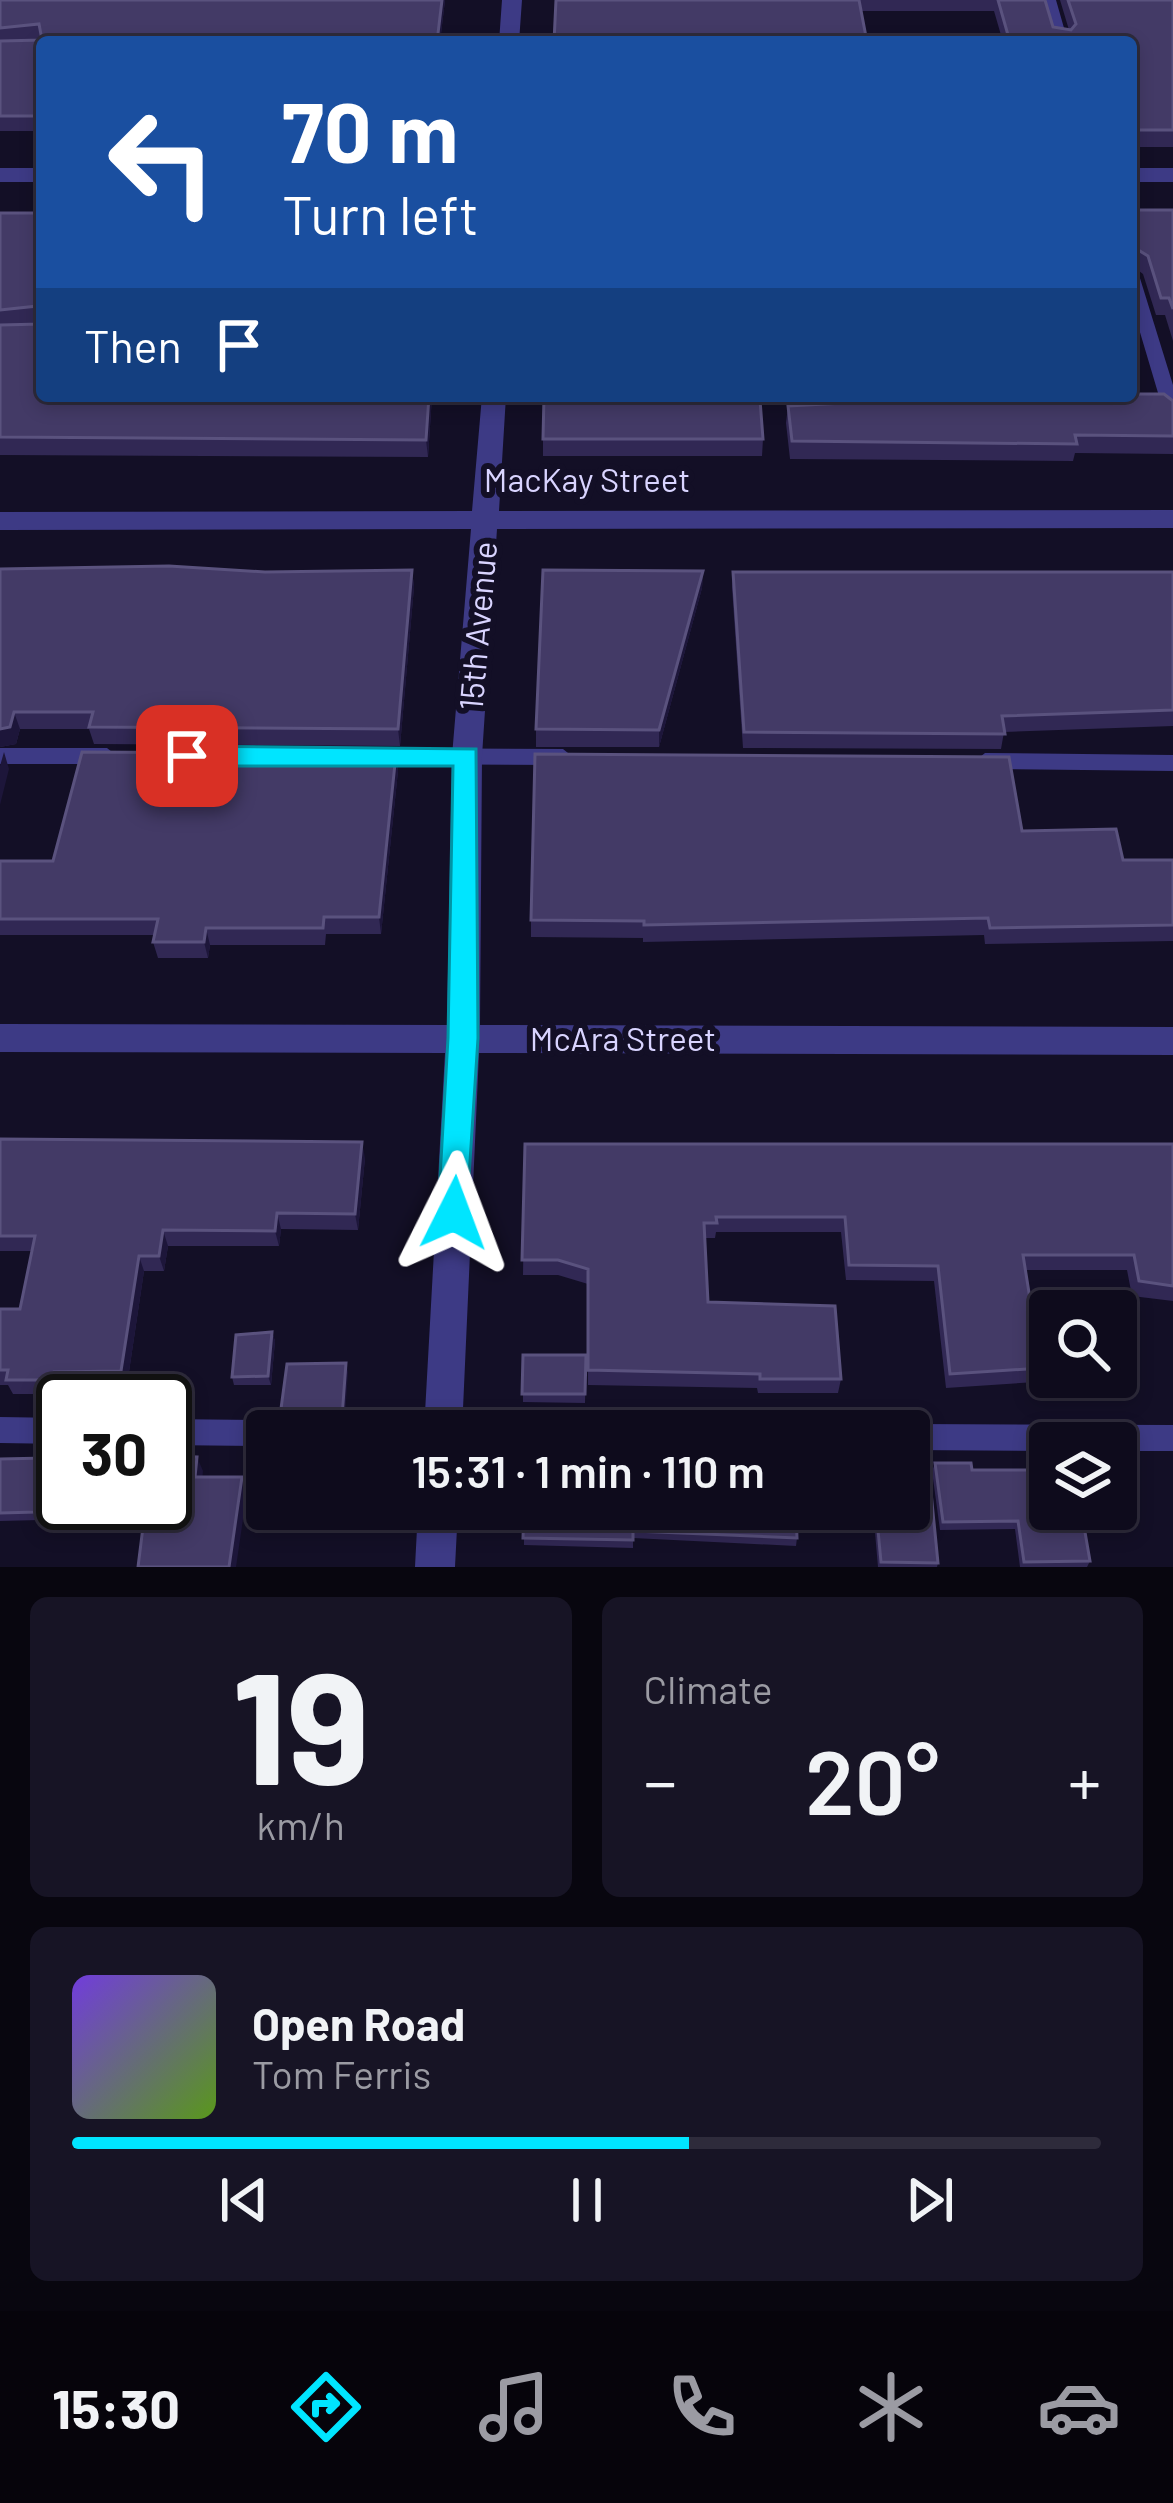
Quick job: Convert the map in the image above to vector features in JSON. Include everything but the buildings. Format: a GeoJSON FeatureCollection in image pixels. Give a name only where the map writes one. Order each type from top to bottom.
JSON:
{"type":"FeatureCollection","features":[{"type":"Feature","properties":{"kind":"street"},"geometry":{"type":"LineString","coordinates":[[509,36],[512,0]]}},
{"type":"Feature","properties":{"kind":"street"},"geometry":{"type":"LineString","coordinates":[[0,175],[36,175]]}},
{"type":"Feature","properties":{"kind":"street"},"geometry":{"type":"LineString","coordinates":[[1137,175],[1173,175]]}},
{"type":"Feature","properties":{"kind":"street","name":"15th Avenue"},"geometry":{"type":"LineString","coordinates":[[444,1410],[463,1038],[466,756],[494,402]]}},
{"type":"Feature","properties":{"kind":"street","name":"MacKay Street"},"geometry":{"type":"LineString","coordinates":[[0,520],[1173,519]]}},
{"type":"Feature","properties":{"kind":"street","name":"McAra Street"},"geometry":{"type":"LineString","coordinates":[[0,1038],[1173,1041]]}},
{"type":"Feature","properties":{"kind":"street"},"geometry":{"type":"LineString","coordinates":[[435,1567],[437,1530]]}},
{"type":"Feature","properties":{"kind":"lane"},"geometry":{"type":"LineString","coordinates":[[1049,0],[1059,36]]}},
{"type":"Feature","properties":{"kind":"lane"},"geometry":{"type":"LineString","coordinates":[[1139,328],[1173,412]]}},
{"type":"Feature","properties":{"kind":"lane"},"geometry":{"type":"LineString","coordinates":[[0,756],[140,756]]}},
{"type":"Feature","properties":{"kind":"lane"},"geometry":{"type":"LineString","coordinates":[[350,756],[584,757]]}},
{"type":"Feature","properties":{"kind":"lane"},"geometry":{"type":"LineString","coordinates":[[961,761],[1173,763]]}},
{"type":"Feature","properties":{"kind":"lane"},"geometry":{"type":"LineString","coordinates":[[0,1430],[36,1431]]}},
{"type":"Feature","properties":{"kind":"lane"},"geometry":{"type":"LineString","coordinates":[[192,1432],[246,1433]]}},
{"type":"Feature","properties":{"kind":"lane"},"geometry":{"type":"LineString","coordinates":[[930,1437],[1173,1438]]}},
{"type":"Feature","properties":{"kind":"route"},"geometry":{"type":"LineString","coordinates":[[187,756],[466,756],[463,1038],[454,1213]]}}]}
